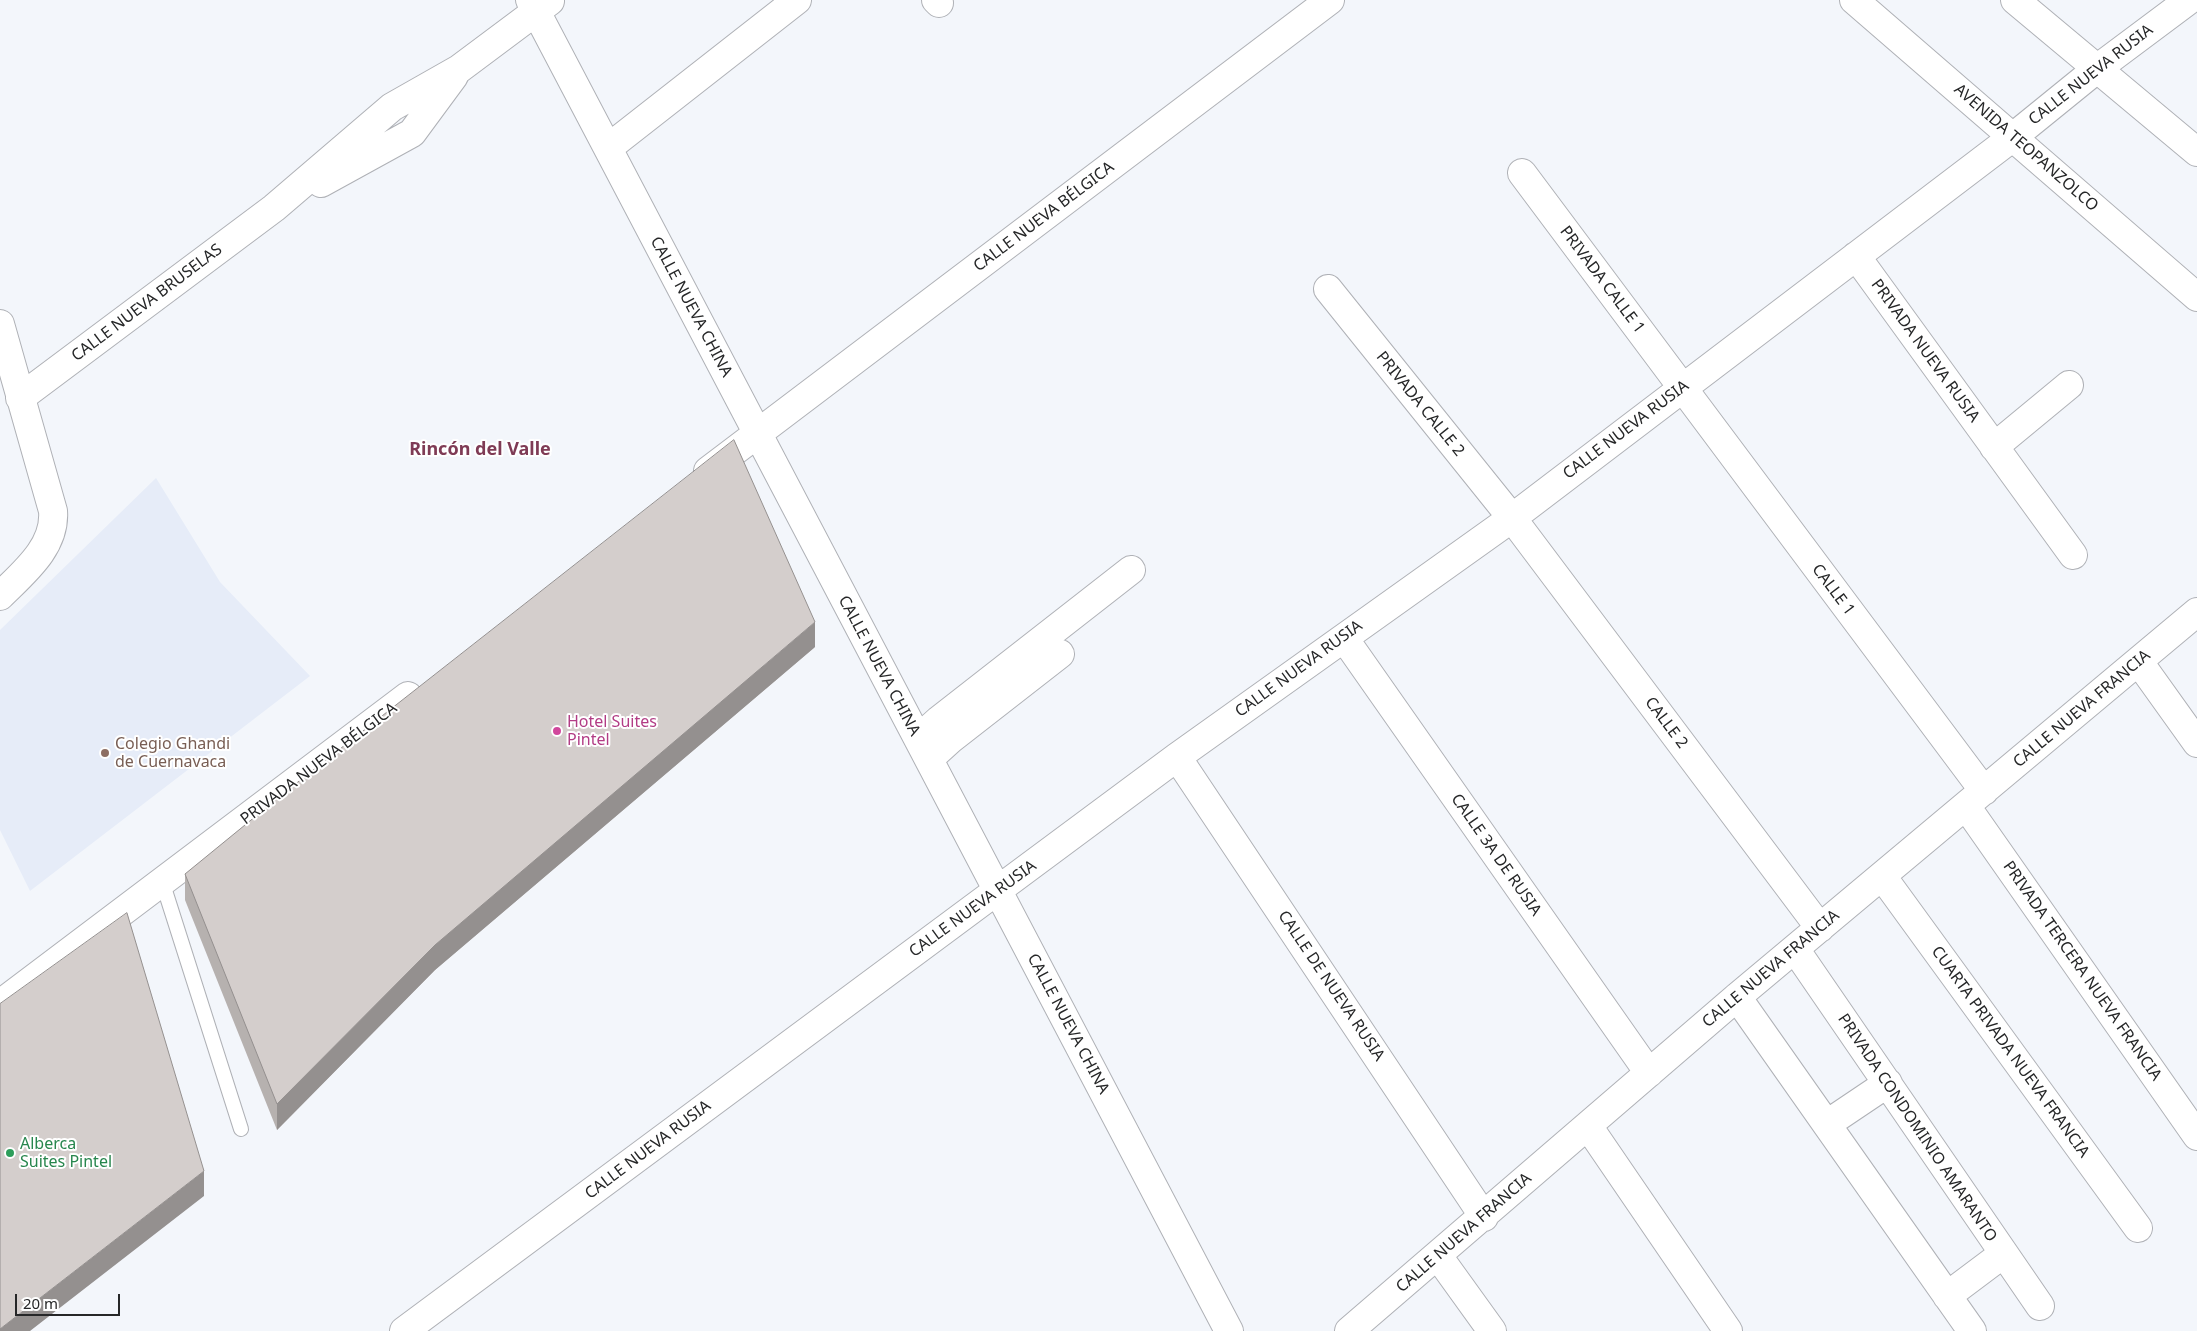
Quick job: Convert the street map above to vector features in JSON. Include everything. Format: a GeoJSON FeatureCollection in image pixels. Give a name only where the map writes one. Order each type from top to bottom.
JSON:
{"type":"FeatureCollection","features":[{"type":"Feature","properties":{"kind":"street"},"geometry":{"type":"LineString","coordinates":[[608,148],[796,0]]}},
{"type":"Feature","properties":{"kind":"street","name":"CALLE NUEVA BÉLGICA"},"geometry":{"type":"LineString","coordinates":[[758,434],[1330,0]]}},
{"type":"Feature","properties":{"kind":"street","name":"AVENIDA TEOPANZOLCO"},"geometry":{"type":"LineString","coordinates":[[1854,0],[2197,298]]}},
{"type":"Feature","properties":{"kind":"street"},"geometry":{"type":"LineString","coordinates":[[2015,0],[2197,152]]}},
{"type":"Feature","properties":{"kind":"street","name":"CALLE NUEVA RUSIA"},"geometry":{"type":"LineString","coordinates":[[404,1331],[1177,756],[1512,518],[2013,137],[2098,68],[2189,0]]}},
{"type":"Feature","properties":{"kind":"street","name":"CALLE NUEVA CHINA"},"geometry":{"type":"LineString","coordinates":[[539,4],[608,148],[1229,1331]]}},
{"type":"Feature","properties":{"kind":"street","name":"CALLE NUEVA BRUSELAS"},"geometry":{"type":"LineString","coordinates":[[20,398],[274,208],[392,107],[459,69],[539,4]]}},
{"type":"Feature","properties":{"kind":"street","name":"CALLE NUEVA BRUSELAS"},"geometry":{"type":"LineString","coordinates":[[274,208],[412,133],[459,69]]}},
{"type":"Feature","properties":{"kind":"street","name":"PRIVADA CALLE 1"},"geometry":{"type":"LineString","coordinates":[[1522,173],[1682,388]]}},
{"type":"Feature","properties":{"kind":"street","name":"PRIVADA NUEVA RUSIA"},"geometry":{"type":"LineString","coordinates":[[1856,256],[2073,556]]}},
{"type":"Feature","properties":{"kind":"street","name":"PRIVADA CALLE 2"},"geometry":{"type":"LineString","coordinates":[[1328,289],[1512,518]]}},
{"type":"Feature","properties":{"kind":"street"},"geometry":{"type":"LineString","coordinates":[[0,324],[53,511],[54,526],[38,558],[0,596]]}},
{"type":"Feature","properties":{"kind":"street"},"geometry":{"type":"LineString","coordinates":[[1994,447],[2069,385]]}},
{"type":"Feature","properties":{"kind":"street","name":"CALLE 1"},"geometry":{"type":"LineString","coordinates":[[1682,388],[1975,799]]}},
{"type":"Feature","properties":{"kind":"street"},"geometry":{"type":"LineString","coordinates":[[686,488],[758,434]]}},
{"type":"Feature","properties":{"kind":"street","name":"CALLE 2"},"geometry":{"type":"LineString","coordinates":[[1512,518],[1820,928]]}},
{"type":"Feature","properties":{"kind":"street"},"geometry":{"type":"LineString","coordinates":[[923,749],[939,720],[1131,570]]}},
{"type":"Feature","properties":{"kind":"street","name":"CALLE NUEVA FRANCIA"},"geometry":{"type":"LineString","coordinates":[[1350,1331],[1737,997],[2197,612]]}},
{"type":"Feature","properties":{"kind":"street","name":"CALLE 3A DE RUSIA"},"geometry":{"type":"LineString","coordinates":[[1344,638],[1649,1072]]}},
{"type":"Feature","properties":{"kind":"street"},"geometry":{"type":"LineString","coordinates":[[923,749],[951,739],[1060,654]]}},
{"type":"Feature","properties":{"kind":"street"},"geometry":{"type":"LineString","coordinates":[[2139,662],[2197,743]]}},
{"type":"Feature","properties":{"kind":"street","name":"PRIVADA NUEVA BÉLGICA"},"geometry":{"type":"LineString","coordinates":[[0,1004],[432,678]]}},
{"type":"Feature","properties":{"kind":"street","name":"CALLE DE NUEVA RUSIA"},"geometry":{"type":"LineString","coordinates":[[1177,756],[1484,1216]]}},
{"type":"Feature","properties":{"kind":"street","name":"PRIVADA TERCERA NUEVA FRANCIA"},"geometry":{"type":"LineString","coordinates":[[1975,799],[2197,1136]]}},
{"type":"Feature","properties":{"kind":"street","name":"CUARTA PRIVADA NUEVA FRANCIA"},"geometry":{"type":"LineString","coordinates":[[1882,876],[2138,1228]]}},
{"type":"Feature","properties":{"kind":"street","name":"PRIVADA CONDOMINIO AMARANTO"},"geometry":{"type":"LineString","coordinates":[[1795,949],[2040,1306]]}},
{"type":"Feature","properties":{"kind":"street"},"geometry":{"type":"LineString","coordinates":[[1737,997],[1972,1331]]}},
{"type":"Feature","properties":{"kind":"street"},"geometry":{"type":"LineString","coordinates":[[1827,1124],[1888,1083]]}},
{"type":"Feature","properties":{"kind":"street"},"geometry":{"type":"LineString","coordinates":[[1588,1126],[1728,1331]]}},
{"type":"Feature","properties":{"kind":"street"},"geometry":{"type":"LineString","coordinates":[[1947,1296],[2003,1254]]}},
{"type":"Feature","properties":{"kind":"street"},"geometry":{"type":"LineString","coordinates":[[1438,1256],[1492,1331]]}},
{"type":"Feature","properties":{"kind":"lane"},"geometry":{"type":"LineString","coordinates":[[162,881],[241,1129]]}},
{"type":"Feature","properties":{"kind":"shaded area","name":"Colegio Ghandi de Cuernavaca"},"geometry":{"type":"Polygon","coordinates":[[[156,478],[220,582],[310,676],[30,891],[0,830],[0,630],[156,478]]]}},
{"type":"Feature","properties":{"kind":"building","name":"Hotel Suites Pintel"},"geometry":{"type":"Polygon","coordinates":[[[734,440],[815,622],[435,945],[277,1104],[185,874],[289,789],[734,440]]]}},
{"type":"Feature","properties":{"kind":"building"},"geometry":{"type":"Polygon","coordinates":[[[127,913],[204,1171],[0,1329],[0,1004],[127,913]]]}},
{"type":"Feature","properties":{"kind":"place","name":"Hotel Suites Pintel"},"geometry":{"type":"Point","coordinates":[557,731]}},
{"type":"Feature","properties":{"kind":"place","name":"Colegio Ghandi de Cuernavaca"},"geometry":{"type":"Point","coordinates":[105,753]}},
{"type":"Feature","properties":{"kind":"place","name":"Alberca Suites Pintel"},"geometry":{"type":"Point","coordinates":[10,1153]}},
{"type":"Feature","properties":{"kind":"district","name":"Rincón del Valle"},"geometry":{"type":"Point","coordinates":[480,450]}}]}
